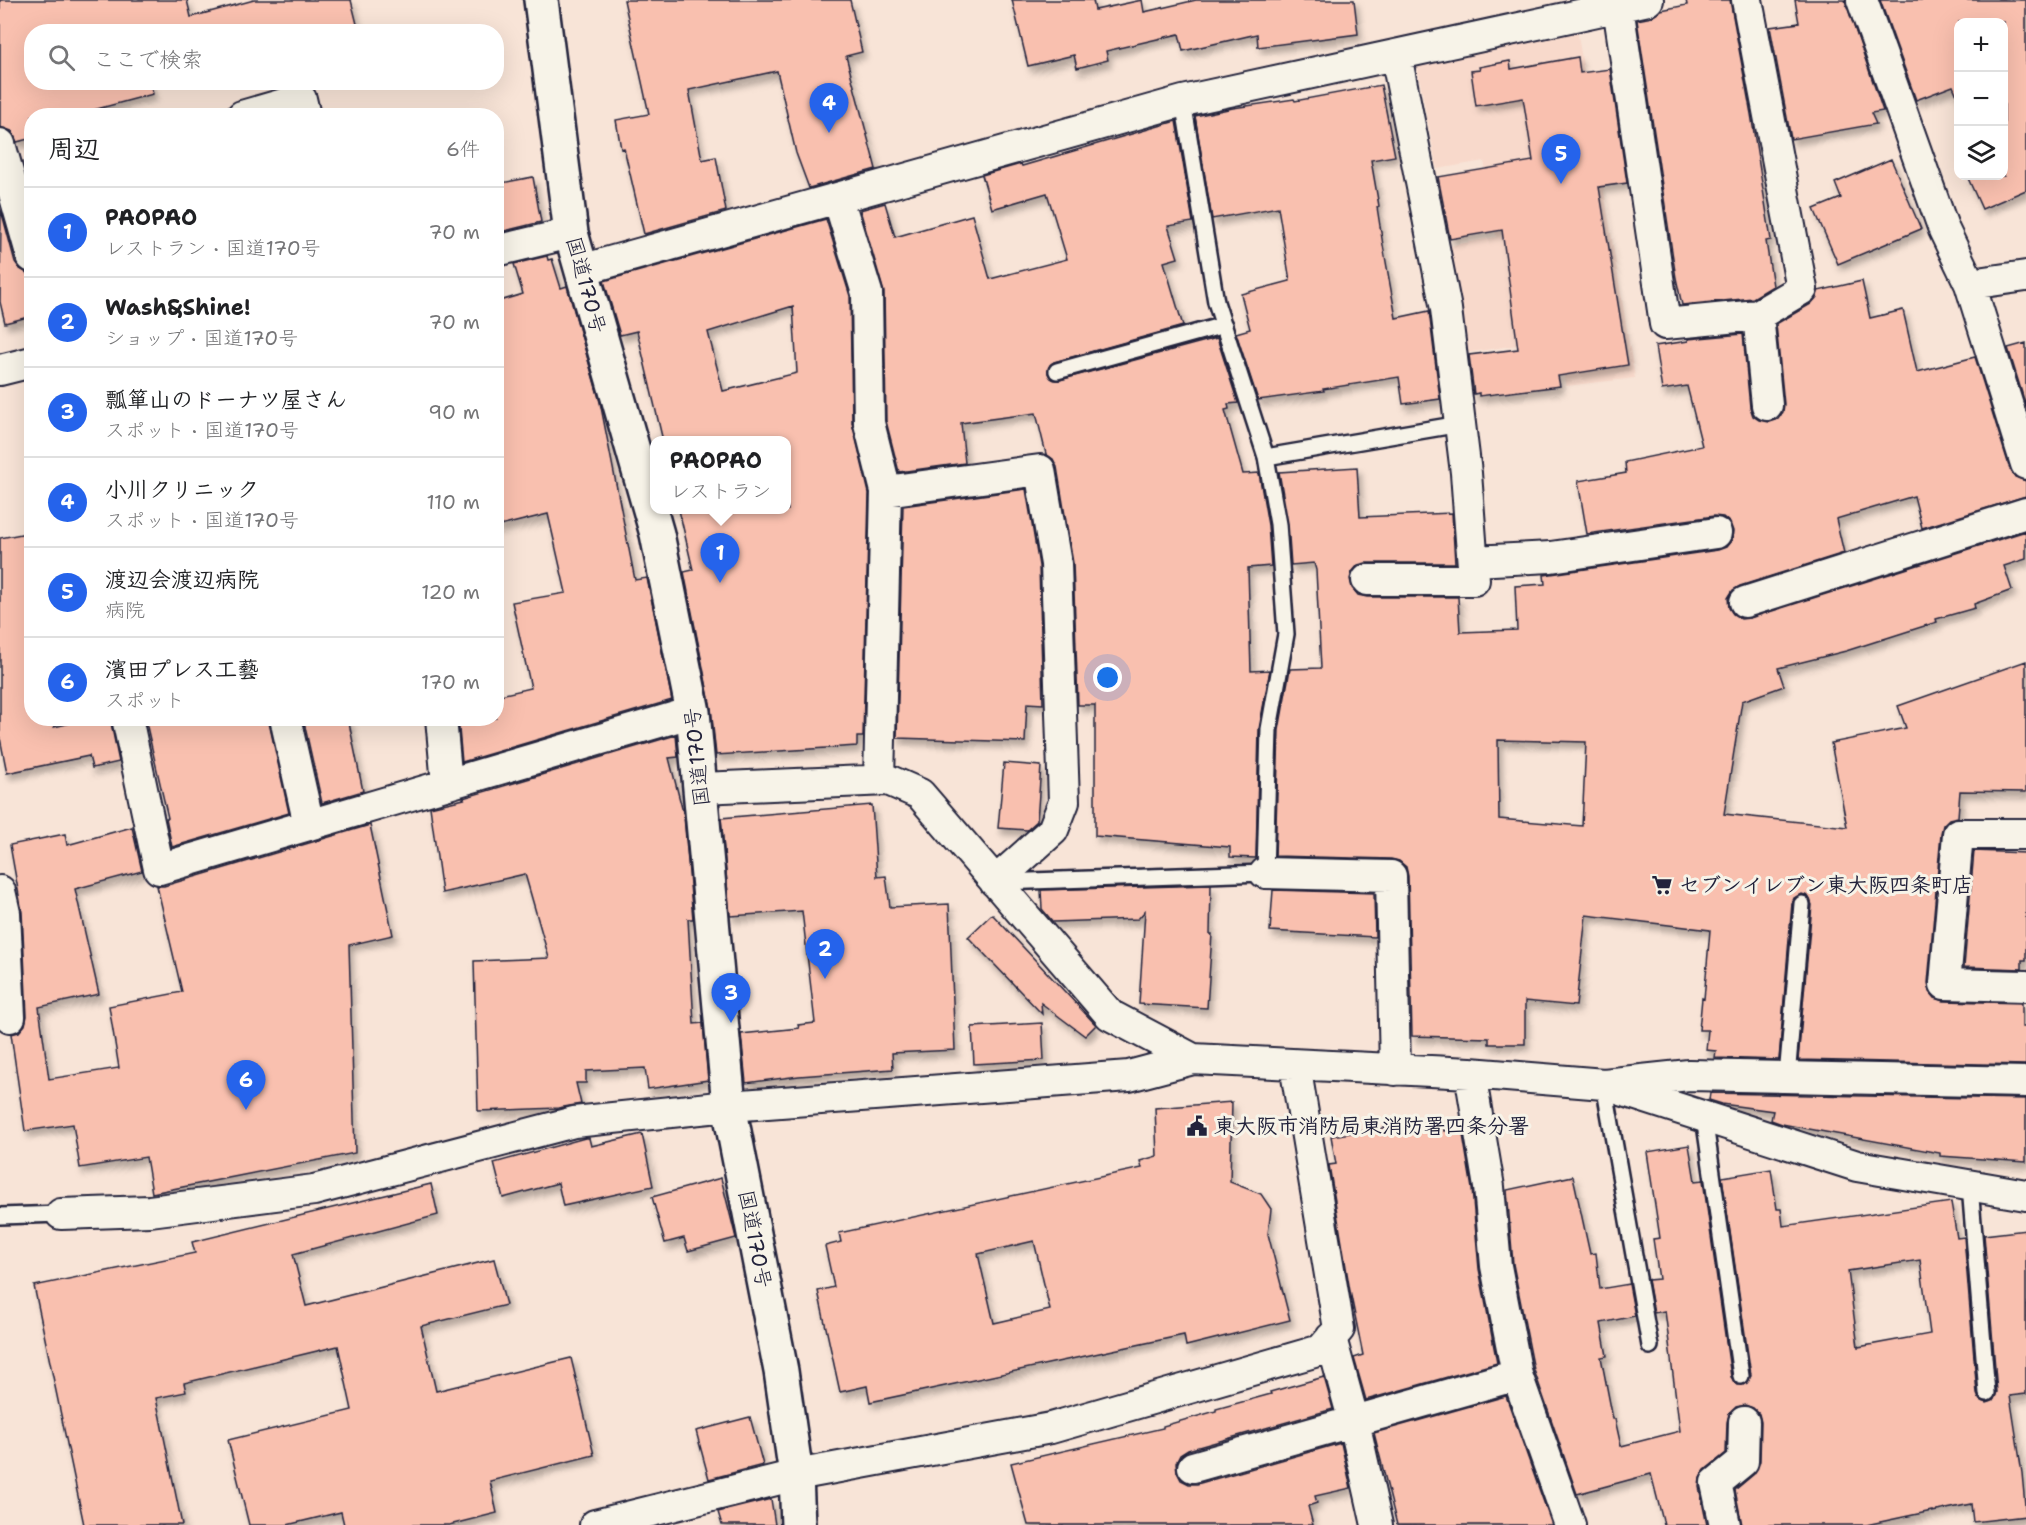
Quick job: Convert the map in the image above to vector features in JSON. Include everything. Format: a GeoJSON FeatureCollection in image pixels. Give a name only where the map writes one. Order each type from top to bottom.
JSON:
{"type":"FeatureCollection","features":[{"type":"Feature","properties":{"kind":"highway","name":"国道170号"},"geometry":{"type":"LineString","coordinates":[[541,0],[571,233],[650,510]]}},
{"type":"Feature","properties":{"kind":"highway","name":"国道170号"},"geometry":{"type":"LineString","coordinates":[[651,514],[693,712],[729,1106],[780,1371],[796,1475],[798,1525]]}},
{"type":"Feature","properties":{"kind":"street"},"geometry":{"type":"LineString","coordinates":[[580,270],[1183,101],[1396,55],[1618,3],[1648,0]]}},
{"type":"Feature","properties":{"kind":"street"},"geometry":{"type":"LineString","coordinates":[[1618,3],[1665,324],[1758,315],[1802,289],[1747,0]]}},
{"type":"Feature","properties":{"kind":"street"},"geometry":{"type":"LineString","coordinates":[[1862,0],[1944,230],[1970,284],[2026,464]]}},
{"type":"Feature","properties":{"kind":"street"},"geometry":{"type":"LineString","coordinates":[[1367,580],[1474,580],[1460,424],[1446,309],[1396,55]]}},
{"type":"Feature","properties":{"kind":"street"},"geometry":{"type":"LineString","coordinates":[[270,108],[301,99],[303,108]]}},
{"type":"Feature","properties":{"kind":"street"},"geometry":{"type":"LineString","coordinates":[[0,144],[21,177],[24,199]]}},
{"type":"Feature","properties":{"kind":"street"},"geometry":{"type":"LineString","coordinates":[[838,198],[867,292],[869,423],[886,491],[879,780]]}},
{"type":"Feature","properties":{"kind":"street"},"geometry":{"type":"LineString","coordinates":[[504,249],[571,233]]}},
{"type":"Feature","properties":{"kind":"street"},"geometry":{"type":"LineString","coordinates":[[1970,284],[2026,276]]}},
{"type":"Feature","properties":{"kind":"street"},"geometry":{"type":"LineString","coordinates":[[1758,315],[1767,405]]}},
{"type":"Feature","properties":{"kind":"street"},"geometry":{"type":"LineString","coordinates":[[0,370],[24,364]]}},
{"type":"Feature","properties":{"kind":"street"},"geometry":{"type":"LineString","coordinates":[[886,491],[1040,470],[1056,564],[1064,802],[1053,830],[995,882]]}},
{"type":"Feature","properties":{"kind":"street"},"geometry":{"type":"LineString","coordinates":[[1745,602],[2026,513]]}},
{"type":"Feature","properties":{"kind":"street"},"geometry":{"type":"LineString","coordinates":[[1473,561],[1551,557],[1716,533]]}},
{"type":"Feature","properties":{"kind":"street"},"geometry":{"type":"LineString","coordinates":[[129,726],[159,869],[693,712]]}},
{"type":"Feature","properties":{"kind":"street"},"geometry":{"type":"LineString","coordinates":[[287,726],[309,825]]}},
{"type":"Feature","properties":{"kind":"street"},"geometry":{"type":"LineString","coordinates":[[442,726],[447,784]]}},
{"type":"Feature","properties":{"kind":"street"},"geometry":{"type":"LineString","coordinates":[[701,788],[888,780],[920,794],[1110,1015],[1193,1059]]}},
{"type":"Feature","properties":{"kind":"street"},"geometry":{"type":"LineString","coordinates":[[2026,834],[1958,834],[1945,984],[2026,986]]}},
{"type":"Feature","properties":{"kind":"street"},"geometry":{"type":"LineString","coordinates":[[1265,873],[1391,876],[1395,1070]]}},
{"type":"Feature","properties":{"kind":"street"},"geometry":{"type":"LineString","coordinates":[[0,891],[5,913],[10,1017]]}},
{"type":"Feature","properties":{"kind":"street"},"geometry":{"type":"LineString","coordinates":[[61,1214],[150,1211],[314,1190],[574,1122],[729,1106],[1129,1077],[1193,1059],[1470,1073],[1604,1084],[1689,1075],[2026,1082]]}},
{"type":"Feature","properties":{"kind":"street"},"geometry":{"type":"LineString","coordinates":[[595,1525],[796,1475],[1051,1428],[1321,1350],[1339,1329],[1295,1065]]}},
{"type":"Feature","properties":{"kind":"street"},"geometry":{"type":"LineString","coordinates":[[1470,1073],[1489,1187],[1496,1266],[1517,1375],[1570,1525]]}},
{"type":"Feature","properties":{"kind":"street"},"geometry":{"type":"LineString","coordinates":[[1604,1084],[1857,1166],[2026,1195]]}},
{"type":"Feature","properties":{"kind":"street"},"geometry":{"type":"LineString","coordinates":[[1331,1338],[1354,1422],[1377,1525]]}},
{"type":"Feature","properties":{"kind":"street"},"geometry":{"type":"LineString","coordinates":[[1194,1467],[1517,1375]]}},
{"type":"Feature","properties":{"kind":"street"},"geometry":{"type":"LineString","coordinates":[[1725,1525],[1716,1483],[1743,1461],[1744,1422]]}},
{"type":"Feature","properties":{"kind":"lane"},"geometry":{"type":"LineString","coordinates":[[995,882],[1265,873],[1269,729],[1286,634],[1278,524],[1266,457],[1216,303],[1183,101]]}},
{"type":"Feature","properties":{"kind":"lane"},"geometry":{"type":"LineString","coordinates":[[1057,371],[1224,326]]}},
{"type":"Feature","properties":{"kind":"lane"},"geometry":{"type":"LineString","coordinates":[[1266,457],[1460,424]]}},
{"type":"Feature","properties":{"kind":"lane"},"geometry":{"type":"LineString","coordinates":[[1787,1077],[1802,904]]}},
{"type":"Feature","properties":{"kind":"lane"},"geometry":{"type":"LineString","coordinates":[[1604,1084],[1650,1346]]}},
{"type":"Feature","properties":{"kind":"lane"},"geometry":{"type":"LineString","coordinates":[[1704,1117],[1741,1376]]}},
{"type":"Feature","properties":{"kind":"lane"},"geometry":{"type":"LineString","coordinates":[[1970,1186],[1987,1393]]}},
{"type":"Feature","properties":{"kind":"lane"},"geometry":{"type":"LineString","coordinates":[[0,1215],[61,1214]]}},
{"type":"Feature","properties":{"kind":"shaded area"},"geometry":{"type":"Polygon","coordinates":[[[1577,29],[1635,378],[1566,386],[1555,339],[1465,353],[1444,247],[1496,237],[1484,161],[1437,169],[1416,61],[1577,29]]]}},
{"type":"Feature","properties":{"kind":"building"},"geometry":{"type":"Polygon","coordinates":[[[0,0],[187,0],[191,17],[254,0],[351,0],[357,24],[24,24],[24,90],[152,90],[153,94],[101,108],[24,108],[24,140],[17,142],[12,131],[0,127],[0,0]]]}},
{"type":"Feature","properties":{"kind":"building"},"geometry":{"type":"Polygon","coordinates":[[[624,0],[850,0],[862,52],[846,56],[876,169],[809,188],[796,153],[777,71],[689,90],[702,160],[716,157],[726,211],[644,234],[624,148],[621,149],[616,120],[649,114],[624,0]]]}},
{"type":"Feature","properties":{"kind":"building"},"geometry":{"type":"Polygon","coordinates":[[[1012,0],[1093,0],[1095,10],[1142,0],[1144,12],[1196,0],[1354,0],[1358,34],[1258,47],[1257,34],[1183,51],[1179,34],[1106,51],[1108,60],[1077,68],[1074,55],[1028,66],[1012,0]]]}},
{"type":"Feature","properties":{"kind":"building"},"geometry":{"type":"Polygon","coordinates":[[[1686,0],[1730,0],[1771,240],[1766,241],[1773,286],[1753,298],[1682,305],[1637,20],[1652,17],[1661,10],[1687,5],[1686,0]]]}},
{"type":"Feature","properties":{"kind":"building"},"geometry":{"type":"Polygon","coordinates":[[[1795,0],[1845,0],[1883,111],[1871,113],[1876,124],[1791,139],[1770,27],[1799,23],[1795,0]]]}},
{"type":"Feature","properties":{"kind":"building"},"geometry":{"type":"Polygon","coordinates":[[[1880,0],[2026,0],[2026,190],[1982,209],[1969,180],[2008,180],[2008,18],[1954,18],[1954,88],[1953,86],[1916,100],[1880,0]]]}},
{"type":"Feature","properties":{"kind":"building"},"geometry":{"type":"Polygon","coordinates":[[[1578,57],[1580,73],[1610,69],[1627,183],[1599,187],[1628,365],[1558,376],[1560,386],[1479,396],[1479,393],[1474,394],[1469,355],[1518,349],[1502,230],[1450,239],[1438,177],[1533,161],[1523,98],[1476,106],[1471,71],[1480,70],[1479,67],[1510,61],[1511,69],[1578,57]]]}},
{"type":"Feature","properties":{"kind":"building"},"geometry":{"type":"Polygon","coordinates":[[[1381,85],[1395,156],[1371,160],[1396,318],[1429,311],[1440,399],[1403,404],[1399,377],[1258,400],[1236,333],[1250,329],[1241,294],[1290,281],[1278,207],[1212,219],[1195,116],[1381,85]]]}},
{"type":"Feature","properties":{"kind":"building"},"geometry":{"type":"Polygon","coordinates":[[[1176,121],[1193,222],[1168,226],[1178,258],[1164,262],[1183,326],[1054,362],[1050,365],[1048,373],[1051,378],[1060,380],[1217,338],[1238,403],[1228,404],[1229,409],[1225,410],[1243,474],[1259,473],[1268,525],[1271,566],[1248,568],[1251,671],[1270,670],[1259,729],[1256,858],[1230,857],[1230,847],[1095,836],[1095,705],[1078,705],[1073,563],[1057,467],[1053,459],[1046,454],[1036,413],[961,423],[965,463],[899,472],[886,421],[884,292],[860,210],[885,203],[895,237],[972,215],[990,279],[1067,259],[1047,193],[992,209],[982,175],[1021,164],[1022,166],[1176,121]]]}},
{"type":"Feature","properties":{"kind":"building"},"geometry":{"type":"Polygon","coordinates":[[[1891,159],[1921,229],[1838,264],[1814,209],[1841,198],[1835,183],[1891,159]]]}},
{"type":"Feature","properties":{"kind":"building"},"geometry":{"type":"Polygon","coordinates":[[[533,177],[541,222],[504,231],[504,182],[533,177]]]}},
{"type":"Feature","properties":{"kind":"building"},"geometry":{"type":"Polygon","coordinates":[[[1,210],[15,262],[24,271],[24,318],[5,323],[0,302],[1,210]]]}},
{"type":"Feature","properties":{"kind":"building"},"geometry":{"type":"Polygon","coordinates":[[[826,219],[850,296],[852,423],[869,493],[863,737],[857,737],[857,746],[716,755],[711,708],[684,572],[693,570],[680,514],[791,514],[791,436],[662,436],[637,331],[620,335],[604,281],[826,219]],[[793,306],[708,332],[723,391],[797,373],[793,306]]]}},
{"type":"Feature","properties":{"kind":"building"},"geometry":{"type":"Polygon","coordinates":[[[547,256],[548,260],[552,259],[561,288],[567,286],[600,402],[635,580],[647,578],[672,700],[462,762],[459,726],[504,726],[504,694],[531,688],[512,602],[566,593],[548,514],[504,525],[504,300],[523,294],[514,264],[547,256]]]}},
{"type":"Feature","properties":{"kind":"building"},"geometry":{"type":"Polygon","coordinates":[[[1862,281],[1870,318],[1903,310],[1917,372],[1975,357],[2010,469],[2015,477],[2026,481],[2026,496],[1922,528],[1914,496],[1836,519],[1844,553],[1740,586],[1733,590],[1728,598],[1729,608],[1733,614],[1741,619],[1750,618],[2026,531],[2026,559],[2004,566],[2012,590],[1974,604],[1975,608],[1936,619],[1937,622],[1846,651],[1778,668],[1784,686],[1742,701],[1724,814],[1847,827],[1831,743],[1906,728],[1898,706],[2026,661],[2026,792],[1960,791],[1958,817],[1949,819],[1943,825],[1941,833],[1928,983],[1930,992],[1935,998],[1944,1001],[2022,1003],[2022,1027],[2026,1027],[2026,1065],[1798,1060],[1812,905],[1808,896],[1802,894],[1794,898],[1792,903],[1779,1060],[1715,1058],[1716,1051],[1706,1050],[1708,1030],[1699,1030],[1710,930],[1586,915],[1576,1006],[1525,1001],[1525,1044],[1489,1044],[1489,1038],[1412,1036],[1406,867],[1399,861],[1391,859],[1275,856],[1279,730],[1290,669],[1321,668],[1316,570],[1314,563],[1291,565],[1288,523],[1279,472],[1357,467],[1360,517],[1452,513],[1455,563],[1366,563],[1358,565],[1352,572],[1350,579],[1352,588],[1358,595],[1367,597],[1458,597],[1460,632],[1517,630],[1515,586],[1545,584],[1544,575],[1726,547],[1732,540],[1733,531],[1730,523],[1723,517],[1714,516],[1587,534],[1578,481],[1626,473],[1625,462],[1702,446],[1687,386],[1662,390],[1655,346],[1688,341],[1688,339],[1743,334],[1750,407],[1753,416],[1769,422],[1778,419],[1783,412],[1784,404],[1776,324],[1811,304],[1817,297],[1818,291],[1862,281]],[[1498,740],[1499,819],[1582,826],[1586,742],[1498,740]]]}},
{"type":"Feature","properties":{"kind":"building"},"geometry":{"type":"Polygon","coordinates":[[[2026,343],[2026,406],[2008,348],[2026,343]]]}},
{"type":"Feature","properties":{"kind":"building"},"geometry":{"type":"Polygon","coordinates":[[[1026,489],[1039,566],[1043,704],[1027,703],[1025,742],[897,738],[903,506],[1026,489]]]}},
{"type":"Feature","properties":{"kind":"building"},"geometry":{"type":"Polygon","coordinates":[[[24,534],[24,726],[112,726],[119,762],[92,768],[89,756],[7,773],[0,738],[0,538],[24,534]]]}},
{"type":"Feature","properties":{"kind":"building"},"geometry":{"type":"Polygon","coordinates":[[[147,726],[270,726],[289,813],[172,847],[166,818],[168,818],[147,726]]]}},
{"type":"Feature","properties":{"kind":"building"},"geometry":{"type":"Polygon","coordinates":[[[305,726],[350,726],[363,791],[322,803],[305,726]]]}},
{"type":"Feature","properties":{"kind":"building"},"geometry":{"type":"Polygon","coordinates":[[[676,735],[678,757],[669,758],[684,816],[693,919],[688,919],[694,1024],[703,1023],[708,1080],[648,1089],[645,1068],[586,1071],[586,1083],[576,1083],[581,1104],[558,1108],[478,1111],[474,961],[549,958],[525,874],[442,893],[430,807],[464,799],[676,735]]]}},
{"type":"Feature","properties":{"kind":"building"},"geometry":{"type":"Polygon","coordinates":[[[1004,763],[1041,766],[1037,821],[1027,830],[998,828],[1004,763]]]}},
{"type":"Feature","properties":{"kind":"building"},"geometry":{"type":"Polygon","coordinates":[[[872,805],[877,877],[886,876],[890,907],[949,904],[955,1050],[892,1053],[893,1069],[799,1076],[746,1083],[741,1034],[799,1028],[798,1025],[815,1023],[802,911],[730,916],[721,818],[872,805]]]}},
{"type":"Feature","properties":{"kind":"building"},"geometry":{"type":"Polygon","coordinates":[[[370,825],[393,935],[349,945],[355,1153],[152,1193],[146,1157],[80,1168],[73,1124],[25,1131],[11,1034],[19,1032],[25,1025],[27,1016],[22,912],[10,845],[65,834],[67,845],[132,827],[142,871],[75,889],[99,994],[39,1007],[49,1079],[119,1068],[109,1006],[182,992],[157,886],[164,886],[370,825]]]}},
{"type":"Feature","properties":{"kind":"building"},"geometry":{"type":"Polygon","coordinates":[[[1974,851],[2026,853],[2026,960],[2022,960],[2022,969],[1964,967],[1974,851]]]}},
{"type":"Feature","properties":{"kind":"building"},"geometry":{"type":"Polygon","coordinates":[[[1211,885],[1210,934],[1212,934],[1207,1008],[1139,1004],[1145,911],[1138,919],[1053,922],[1042,909],[1041,890],[1211,885]]]}},
{"type":"Feature","properties":{"kind":"building"},"geometry":{"type":"Polygon","coordinates":[[[1273,890],[1374,893],[1375,937],[1270,931],[1273,890]]]}},
{"type":"Feature","properties":{"kind":"building"},"geometry":{"type":"Polygon","coordinates":[[[992,914],[1096,1025],[1085,1036],[1041,1003],[1042,1014],[968,937],[992,914]]]}},
{"type":"Feature","properties":{"kind":"building"},"geometry":{"type":"Polygon","coordinates":[[[1042,1023],[1044,1060],[974,1064],[972,1027],[1042,1023]]]}},
{"type":"Feature","properties":{"kind":"building"},"geometry":{"type":"Polygon","coordinates":[[[1710,1093],[2026,1099],[2026,1162],[1940,1156],[1940,1153],[1782,1124],[1771,1120],[1773,1111],[1722,1104],[1709,1100],[1710,1093]]]}},
{"type":"Feature","properties":{"kind":"building"},"geometry":{"type":"Polygon","coordinates":[[[1232,1102],[1230,1182],[1261,1194],[1271,1209],[1268,1234],[1290,1320],[1186,1346],[1184,1335],[870,1402],[867,1386],[840,1392],[818,1291],[834,1287],[825,1246],[841,1242],[839,1233],[1142,1168],[1140,1161],[1157,1156],[1155,1108],[1232,1102]],[[1034,1241],[978,1254],[994,1323],[1050,1310],[1034,1241]]]}},
{"type":"Feature","properties":{"kind":"building"},"geometry":{"type":"Polygon","coordinates":[[[1442,1119],[1444,1131],[1462,1129],[1472,1189],[1479,1269],[1497,1363],[1366,1400],[1354,1358],[1363,1355],[1329,1165],[1336,1164],[1331,1136],[1442,1119]]]}},
{"type":"Feature","properties":{"kind":"building"},"geometry":{"type":"Polygon","coordinates":[[[642,1134],[653,1186],[563,1206],[558,1183],[503,1198],[494,1163],[585,1138],[589,1138],[591,1146],[642,1134]]]}},
{"type":"Feature","properties":{"kind":"building"},"geometry":{"type":"Polygon","coordinates":[[[1689,1145],[1695,1181],[1703,1180],[1731,1377],[1738,1385],[1747,1383],[1751,1375],[1722,1177],[1771,1169],[1777,1209],[1781,1209],[1783,1226],[1951,1202],[1957,1238],[1964,1237],[1977,1394],[1979,1399],[1987,1403],[1993,1401],[1997,1392],[1984,1235],[2026,1230],[2026,1394],[2010,1396],[2026,1516],[1973,1522],[1971,1504],[1866,1525],[1742,1525],[1735,1490],[1754,1474],[1760,1461],[1761,1422],[1759,1414],[1753,1408],[1745,1405],[1736,1407],[1729,1414],[1726,1453],[1705,1470],[1700,1478],[1699,1487],[1707,1525],[1664,1525],[1651,1474],[1577,1494],[1534,1370],[1513,1264],[1507,1190],[1573,1176],[1590,1254],[1596,1253],[1600,1289],[1629,1284],[1635,1316],[1601,1323],[1607,1356],[1601,1357],[1613,1419],[1615,1419],[1621,1446],[1680,1431],[1665,1311],[1654,1313],[1648,1280],[1659,1279],[1653,1239],[1660,1238],[1647,1152],[1689,1145]],[[1920,1260],[1848,1271],[1858,1347],[1930,1334],[1920,1260]]]}},
{"type":"Feature","properties":{"kind":"building"},"geometry":{"type":"Polygon","coordinates":[[[721,1178],[736,1238],[688,1251],[684,1238],[665,1243],[652,1197],[721,1178]]]}},
{"type":"Feature","properties":{"kind":"building"},"geometry":{"type":"Polygon","coordinates":[[[431,1184],[438,1215],[293,1254],[306,1306],[494,1259],[506,1305],[421,1326],[436,1391],[571,1358],[594,1455],[490,1481],[497,1513],[449,1525],[344,1525],[341,1512],[287,1525],[249,1525],[228,1440],[352,1410],[338,1346],[184,1383],[186,1392],[156,1398],[182,1525],[84,1525],[34,1286],[195,1253],[192,1242],[431,1184]]]}},
{"type":"Feature","properties":{"kind":"building"},"geometry":{"type":"Polygon","coordinates":[[[1324,1377],[1333,1409],[1188,1450],[1180,1455],[1176,1463],[1181,1480],[1189,1484],[1197,1484],[1341,1443],[1351,1488],[1315,1496],[1317,1503],[1308,1506],[1313,1525],[1028,1525],[1011,1463],[1163,1428],[1163,1426],[1216,1411],[1216,1409],[1324,1377]]]}},
{"type":"Feature","properties":{"kind":"building"},"geometry":{"type":"Polygon","coordinates":[[[1506,1396],[1552,1525],[1397,1525],[1374,1433],[1506,1396]]]}},
{"type":"Feature","properties":{"kind":"building"},"geometry":{"type":"Polygon","coordinates":[[[750,1417],[763,1465],[709,1479],[696,1431],[750,1417]]]}},
{"type":"Feature","properties":{"kind":"building"},"geometry":{"type":"Polygon","coordinates":[[[771,1499],[775,1525],[722,1525],[718,1512],[771,1499]]]}},
{"type":"Feature","properties":{"kind":"place","name":"小川クリニック"},"geometry":{"type":"Point","coordinates":[829,133]}},
{"type":"Feature","properties":{"kind":"place","name":"渡辺会渡辺病院"},"geometry":{"type":"Point","coordinates":[1561,184]}},
{"type":"Feature","properties":{"kind":"place","name":"PAOPAO"},"geometry":{"type":"Point","coordinates":[720,583]}},
{"type":"Feature","properties":{"kind":"place","name":"セブンイレブン東大阪四条町店"},"geometry":{"type":"Point","coordinates":[1662,885]}},
{"type":"Feature","properties":{"kind":"place","name":"Wash&Shine!"},"geometry":{"type":"Point","coordinates":[825,979]}},
{"type":"Feature","properties":{"kind":"place","name":"瓢箪山のドーナツ屋さん"},"geometry":{"type":"Point","coordinates":[731,1023]}},
{"type":"Feature","properties":{"kind":"place","name":"濱田プレス工藝"},"geometry":{"type":"Point","coordinates":[246,1110]}},
{"type":"Feature","properties":{"kind":"place","name":"東大阪市消防局東消防署四条分署"},"geometry":{"type":"Point","coordinates":[1197,1126]}}]}
